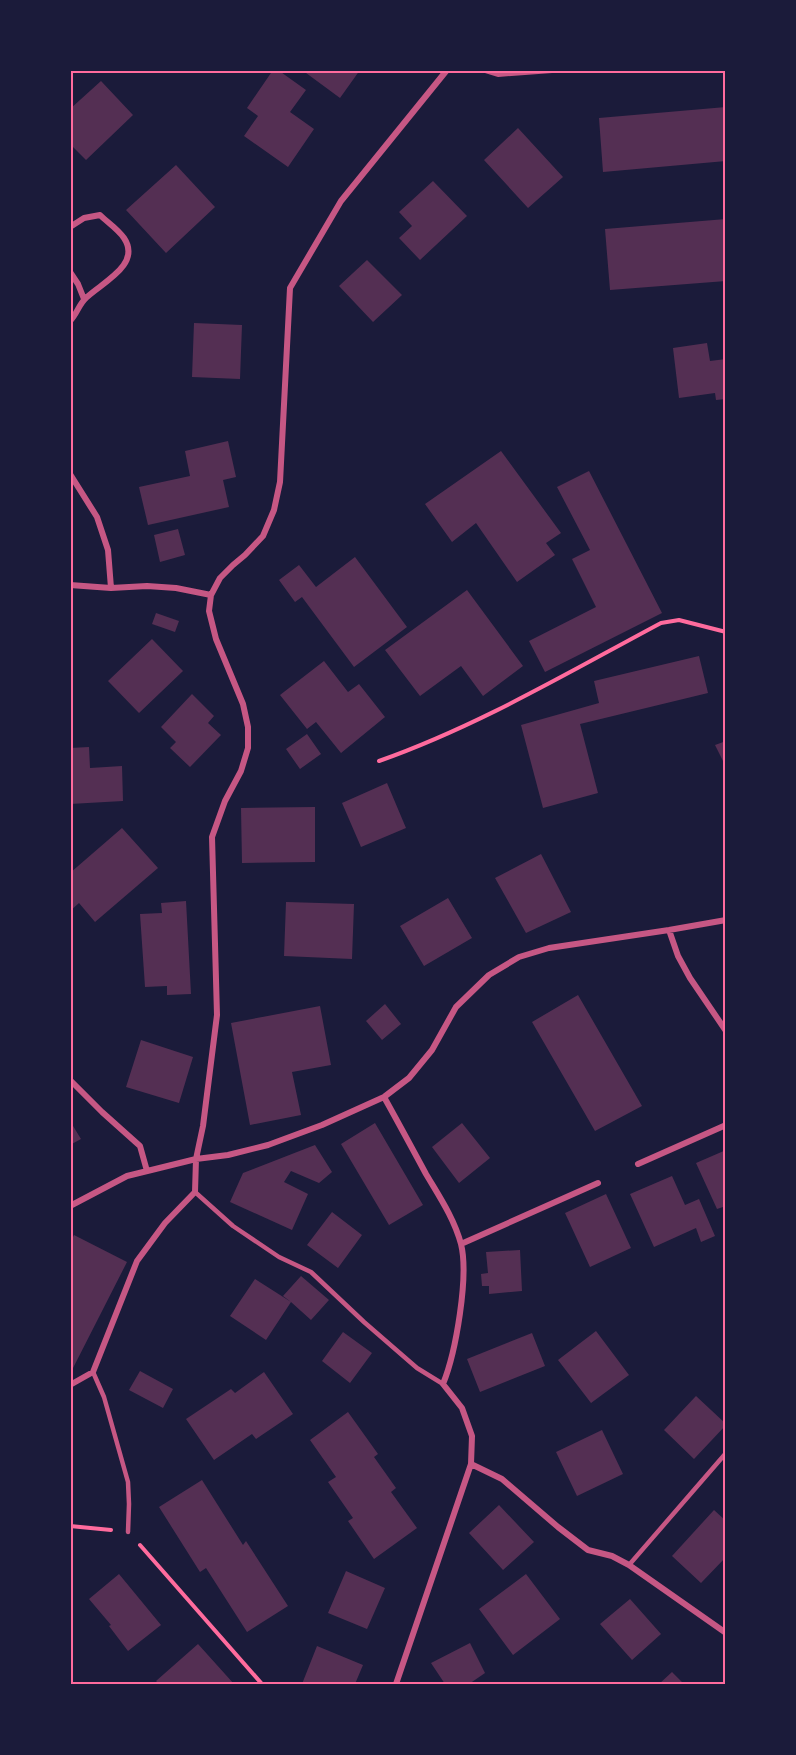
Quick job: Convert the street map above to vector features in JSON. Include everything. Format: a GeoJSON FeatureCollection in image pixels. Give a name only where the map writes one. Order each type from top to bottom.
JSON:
{"type":"FeatureCollection","features":[{"type":"Feature","properties":{"kind":"street"},"geometry":{"type":"LineString","coordinates":[[70,1385],[93,1372],[137,1261],[165,1223],[195,1192],[196,1159],[203,1126],[217,1015],[212,837],[225,801],[241,771],[248,748],[248,727],[243,704],[216,639],[209,611],[211,596],[220,578],[263,536],[274,510],[280,482],[290,288],[341,201],[447,70]]}},
{"type":"Feature","properties":{"kind":"street"},"geometry":{"type":"LineString","coordinates":[[485,70],[498,74],[552,70]]}},
{"type":"Feature","properties":{"kind":"street"},"geometry":{"type":"LineString","coordinates":[[70,227],[84,218],[100,215],[124,238],[127,247],[126,261],[117,273],[84,299],[76,315],[70,321]]}},
{"type":"Feature","properties":{"kind":"street"},"geometry":{"type":"LineString","coordinates":[[70,272],[84,299]]}},
{"type":"Feature","properties":{"kind":"street"},"geometry":{"type":"LineString","coordinates":[[70,474],[97,517],[108,550],[111,588]]}},
{"type":"Feature","properties":{"kind":"street"},"geometry":{"type":"LineString","coordinates":[[70,585],[111,588],[147,586],[176,588],[211,596]]}},
{"type":"Feature","properties":{"kind":"street"},"geometry":{"type":"LineString","coordinates":[[70,1206],[127,1176],[267,1145],[322,1125],[384,1097],[409,1078],[432,1050],[456,1007],[489,975],[519,957],[579,942],[726,920]]}},
{"type":"Feature","properties":{"kind":"street"},"geometry":{"type":"LineString","coordinates":[[669,930],[678,956],[690,978],[726,1031]]}},
{"type":"Feature","properties":{"kind":"street"},"geometry":{"type":"LineString","coordinates":[[70,1080],[140,1146],[147,1171]]}},
{"type":"Feature","properties":{"kind":"street"},"geometry":{"type":"LineString","coordinates":[[384,1097],[445,1205],[461,1244],[462,1292],[456,1339],[450,1368],[443,1384],[462,1408],[472,1436],[471,1464],[396,1684]]}},
{"type":"Feature","properties":{"kind":"street"},"geometry":{"type":"LineString","coordinates":[[638,1164],[726,1125]]}},
{"type":"Feature","properties":{"kind":"street"},"geometry":{"type":"LineString","coordinates":[[461,1244],[598,1183]]}},
{"type":"Feature","properties":{"kind":"street"},"geometry":{"type":"LineString","coordinates":[[471,1464],[502,1479],[588,1550],[612,1556],[629,1565],[726,1634]]}},
{"type":"Feature","properties":{"kind":"lane"},"geometry":{"type":"LineString","coordinates":[[195,1192],[233,1226],[279,1257],[311,1272],[417,1368],[443,1384]]}},
{"type":"Feature","properties":{"kind":"lane"},"geometry":{"type":"LineString","coordinates":[[93,1372],[104,1397],[128,1482],[128,1532]]}},
{"type":"Feature","properties":{"kind":"lane"},"geometry":{"type":"LineString","coordinates":[[629,1565],[726,1453]]}},
{"type":"Feature","properties":{"kind":"path"},"geometry":{"type":"LineString","coordinates":[[379,761],[417,748],[502,707],[661,623],[679,620],[726,632]]}},
{"type":"Feature","properties":{"kind":"path"},"geometry":{"type":"LineString","coordinates":[[70,1526],[128,1532],[262,1684]]}},
{"type":"Feature","properties":{"kind":"building"},"geometry":{"type":"Polygon","coordinates":[[[273,70],[278,70],[306,90],[290,112],[314,129],[288,167],[244,136],[258,116],[247,108],[273,70]]]}},
{"type":"Feature","properties":{"kind":"building"},"geometry":{"type":"Polygon","coordinates":[[[302,70],[360,70],[340,98],[302,70]]]}},
{"type":"Feature","properties":{"kind":"building"},"geometry":{"type":"Polygon","coordinates":[[[101,81],[133,115],[86,160],[70,144],[70,109],[101,81]]]}},
{"type":"Feature","properties":{"kind":"building"},"geometry":{"type":"Polygon","coordinates":[[[726,107],[726,161],[603,172],[599,118],[726,107]]]}},
{"type":"Feature","properties":{"kind":"building"},"geometry":{"type":"Polygon","coordinates":[[[518,128],[563,177],[528,208],[484,160],[518,128]]]}},
{"type":"Feature","properties":{"kind":"building"},"geometry":{"type":"Polygon","coordinates":[[[176,165],[215,207],[166,253],[126,210],[176,165]]]}},
{"type":"Feature","properties":{"kind":"building"},"geometry":{"type":"Polygon","coordinates":[[[433,181],[467,216],[420,260],[399,238],[412,226],[399,212],[433,181]]]}},
{"type":"Feature","properties":{"kind":"building"},"geometry":{"type":"Polygon","coordinates":[[[726,219],[726,281],[610,290],[605,229],[726,219]]]}},
{"type":"Feature","properties":{"kind":"building"},"geometry":{"type":"Polygon","coordinates":[[[367,260],[402,295],[373,322],[339,286],[367,260]]]}},
{"type":"Feature","properties":{"kind":"building"},"geometry":{"type":"Polygon","coordinates":[[[194,323],[242,325],[240,379],[192,377],[194,323]]]}},
{"type":"Feature","properties":{"kind":"building"},"geometry":{"type":"Polygon","coordinates":[[[707,343],[710,361],[726,359],[726,399],[716,400],[715,393],[679,398],[673,348],[707,343]]]}},
{"type":"Feature","properties":{"kind":"building"},"geometry":{"type":"Polygon","coordinates":[[[228,441],[236,477],[223,480],[229,507],[148,525],[139,487],[190,476],[185,451],[228,441]]]}},
{"type":"Feature","properties":{"kind":"building"},"geometry":{"type":"Polygon","coordinates":[[[501,451],[561,533],[546,543],[555,555],[517,582],[476,523],[452,542],[425,504],[501,451]]]}},
{"type":"Feature","properties":{"kind":"building"},"geometry":{"type":"Polygon","coordinates":[[[589,471],[662,613],[545,672],[529,641],[596,607],[572,559],[590,550],[557,487],[589,471]]]}},
{"type":"Feature","properties":{"kind":"building"},"geometry":{"type":"Polygon","coordinates":[[[178,529],[185,555],[160,562],[154,535],[178,529]]]}},
{"type":"Feature","properties":{"kind":"building"},"geometry":{"type":"Polygon","coordinates":[[[355,557],[407,627],[354,667],[302,597],[295,602],[279,580],[299,565],[316,587],[355,557]]]}},
{"type":"Feature","properties":{"kind":"building"},"geometry":{"type":"Polygon","coordinates":[[[467,590],[523,666],[483,696],[461,666],[420,696],[385,650],[467,590]]]}},
{"type":"Feature","properties":{"kind":"building"},"geometry":{"type":"Polygon","coordinates":[[[156,613],[179,621],[175,632],[152,624],[156,613]]]}},
{"type":"Feature","properties":{"kind":"building"},"geometry":{"type":"Polygon","coordinates":[[[152,639],[183,671],[139,713],[108,681],[152,639]]]}},
{"type":"Feature","properties":{"kind":"building"},"geometry":{"type":"Polygon","coordinates":[[[699,656],[708,693],[580,724],[598,793],[543,808],[521,725],[599,703],[594,681],[699,656]]]}},
{"type":"Feature","properties":{"kind":"building"},"geometry":{"type":"Polygon","coordinates":[[[324,661],[348,692],[359,684],[385,717],[341,753],[316,722],[307,729],[280,695],[324,661]]]}},
{"type":"Feature","properties":{"kind":"building"},"geometry":{"type":"Polygon","coordinates":[[[192,694],[214,716],[208,723],[221,735],[190,767],[170,748],[176,742],[161,727],[192,694]]]}},
{"type":"Feature","properties":{"kind":"building"},"geometry":{"type":"Polygon","coordinates":[[[307,734],[321,754],[300,769],[286,749],[307,734]]]}},
{"type":"Feature","properties":{"kind":"building"},"geometry":{"type":"Polygon","coordinates":[[[726,741],[726,767],[715,745],[726,741]]]}},
{"type":"Feature","properties":{"kind":"building"},"geometry":{"type":"Polygon","coordinates":[[[89,747],[90,768],[122,766],[123,801],[70,804],[70,748],[89,747]]]}},
{"type":"Feature","properties":{"kind":"building"},"geometry":{"type":"Polygon","coordinates":[[[387,783],[406,828],[361,847],[342,803],[387,783]]]}},
{"type":"Feature","properties":{"kind":"building"},"geometry":{"type":"Polygon","coordinates":[[[315,807],[315,862],[242,863],[241,808],[315,807]]]}},
{"type":"Feature","properties":{"kind":"building"},"geometry":{"type":"Polygon","coordinates":[[[122,828],[158,868],[95,922],[79,903],[70,911],[70,873],[122,828]]]}},
{"type":"Feature","properties":{"kind":"building"},"geometry":{"type":"Polygon","coordinates":[[[541,854],[571,912],[526,933],[495,878],[541,854]]]}},
{"type":"Feature","properties":{"kind":"building"},"geometry":{"type":"Polygon","coordinates":[[[448,898],[472,938],[424,966],[400,926],[448,898]]]}},
{"type":"Feature","properties":{"kind":"building"},"geometry":{"type":"Polygon","coordinates":[[[186,901],[191,994],[167,995],[167,986],[145,987],[140,914],[162,913],[161,903],[186,901]]]}},
{"type":"Feature","properties":{"kind":"building"},"geometry":{"type":"Polygon","coordinates":[[[286,902],[354,904],[352,959],[284,956],[286,902]]]}},
{"type":"Feature","properties":{"kind":"building"},"geometry":{"type":"Polygon","coordinates":[[[578,995],[642,1106],[595,1131],[532,1022],[578,995]]]}},
{"type":"Feature","properties":{"kind":"building"},"geometry":{"type":"Polygon","coordinates":[[[385,1004],[401,1024],[382,1040],[366,1021],[385,1004]]]}},
{"type":"Feature","properties":{"kind":"building"},"geometry":{"type":"Polygon","coordinates":[[[320,1006],[331,1065],[292,1072],[301,1115],[250,1125],[231,1023],[320,1006]]]}},
{"type":"Feature","properties":{"kind":"building"},"geometry":{"type":"Polygon","coordinates":[[[141,1040],[193,1057],[179,1103],[126,1087],[141,1040]]]}},
{"type":"Feature","properties":{"kind":"building"},"geometry":{"type":"Polygon","coordinates":[[[70,1121],[81,1139],[70,1145],[70,1121]]]}},
{"type":"Feature","properties":{"kind":"building"},"geometry":{"type":"Polygon","coordinates":[[[375,1123],[423,1205],[389,1225],[341,1144],[375,1123]]]}},
{"type":"Feature","properties":{"kind":"building"},"geometry":{"type":"Polygon","coordinates":[[[462,1123],[490,1158],[459,1183],[432,1147],[462,1123]]]}},
{"type":"Feature","properties":{"kind":"building"},"geometry":{"type":"Polygon","coordinates":[[[315,1145],[332,1172],[319,1183],[291,1171],[284,1182],[308,1194],[292,1230],[230,1202],[243,1173],[315,1145]]]}},
{"type":"Feature","properties":{"kind":"building"},"geometry":{"type":"Polygon","coordinates":[[[726,1150],[726,1206],[717,1209],[696,1163],[726,1150]]]}},
{"type":"Feature","properties":{"kind":"building"},"geometry":{"type":"Polygon","coordinates":[[[672,1176],[685,1205],[699,1199],[715,1236],[701,1242],[696,1228],[654,1247],[630,1194],[672,1176]]]}},
{"type":"Feature","properties":{"kind":"building"},"geometry":{"type":"Polygon","coordinates":[[[606,1194],[631,1248],[590,1267],[565,1213],[606,1194]]]}},
{"type":"Feature","properties":{"kind":"building"},"geometry":{"type":"Polygon","coordinates":[[[332,1212],[362,1235],[338,1268],[307,1245],[332,1212]]]}},
{"type":"Feature","properties":{"kind":"building"},"geometry":{"type":"Polygon","coordinates":[[[74,1235],[127,1262],[70,1374],[70,1243],[74,1235]]]}},
{"type":"Feature","properties":{"kind":"building"},"geometry":{"type":"Polygon","coordinates":[[[520,1250],[522,1291],[489,1294],[489,1286],[482,1286],[481,1274],[488,1273],[486,1252],[520,1250]]]}},
{"type":"Feature","properties":{"kind":"building"},"geometry":{"type":"Polygon","coordinates":[[[301,1276],[329,1300],[311,1320],[283,1296],[301,1276]]]}},
{"type":"Feature","properties":{"kind":"building"},"geometry":{"type":"Polygon","coordinates":[[[255,1279],[291,1302],[266,1340],[230,1316],[255,1279]]]}},
{"type":"Feature","properties":{"kind":"building"},"geometry":{"type":"Polygon","coordinates":[[[596,1331],[629,1375],[591,1403],[558,1360],[596,1331]]]}},
{"type":"Feature","properties":{"kind":"building"},"geometry":{"type":"Polygon","coordinates":[[[343,1332],[372,1353],[350,1383],[322,1361],[343,1332]]]}},
{"type":"Feature","properties":{"kind":"building"},"geometry":{"type":"Polygon","coordinates":[[[532,1333],[545,1366],[480,1392],[467,1359],[532,1333]]]}},
{"type":"Feature","properties":{"kind":"building"},"geometry":{"type":"Polygon","coordinates":[[[140,1371],[173,1389],[163,1408],[129,1390],[140,1371]]]}},
{"type":"Feature","properties":{"kind":"building"},"geometry":{"type":"Polygon","coordinates":[[[264,1372],[293,1414],[256,1439],[252,1434],[214,1460],[186,1419],[231,1389],[235,1393],[264,1372]]]}},
{"type":"Feature","properties":{"kind":"building"},"geometry":{"type":"Polygon","coordinates":[[[696,1396],[726,1425],[694,1459],[664,1430],[696,1396]]]}},
{"type":"Feature","properties":{"kind":"building"},"geometry":{"type":"Polygon","coordinates":[[[348,1412],[378,1454],[374,1457],[396,1488],[391,1492],[417,1528],[374,1559],[348,1521],[353,1518],[328,1482],[336,1477],[310,1440],[348,1412]]]}},
{"type":"Feature","properties":{"kind":"building"},"geometry":{"type":"Polygon","coordinates":[[[602,1430],[623,1474],[577,1496],[556,1452],[602,1430]]]}},
{"type":"Feature","properties":{"kind":"building"},"geometry":{"type":"Polygon","coordinates":[[[202,1480],[243,1545],[246,1541],[288,1606],[247,1632],[206,1568],[200,1572],[159,1507],[202,1480]]]}},
{"type":"Feature","properties":{"kind":"building"},"geometry":{"type":"Polygon","coordinates":[[[499,1505],[534,1542],[503,1570],[469,1533],[499,1505]]]}},
{"type":"Feature","properties":{"kind":"building"},"geometry":{"type":"Polygon","coordinates":[[[714,1510],[726,1521],[726,1557],[701,1583],[672,1556],[714,1510]]]}},
{"type":"Feature","properties":{"kind":"building"},"geometry":{"type":"Polygon","coordinates":[[[346,1571],[385,1588],[367,1629],[328,1613],[346,1571]]]}},
{"type":"Feature","properties":{"kind":"building"},"geometry":{"type":"Polygon","coordinates":[[[119,1574],[161,1625],[128,1651],[109,1626],[111,1625],[89,1599],[119,1574]]]}},
{"type":"Feature","properties":{"kind":"building"},"geometry":{"type":"Polygon","coordinates":[[[526,1574],[560,1619],[513,1655],[479,1609],[526,1574]]]}},
{"type":"Feature","properties":{"kind":"building"},"geometry":{"type":"Polygon","coordinates":[[[630,1599],[661,1634],[632,1660],[600,1624],[630,1599]]]}},
{"type":"Feature","properties":{"kind":"building"},"geometry":{"type":"Polygon","coordinates":[[[470,1643],[485,1673],[469,1684],[445,1684],[431,1663],[470,1643]]]}},
{"type":"Feature","properties":{"kind":"building"},"geometry":{"type":"Polygon","coordinates":[[[198,1644],[234,1684],[159,1684],[156,1681],[198,1644]]]}},
{"type":"Feature","properties":{"kind":"building"},"geometry":{"type":"Polygon","coordinates":[[[317,1646],[363,1665],[355,1684],[302,1684],[317,1646]]]}},
{"type":"Feature","properties":{"kind":"building"},"geometry":{"type":"Polygon","coordinates":[[[672,1672],[684,1684],[659,1684],[672,1672]]]}}]}
